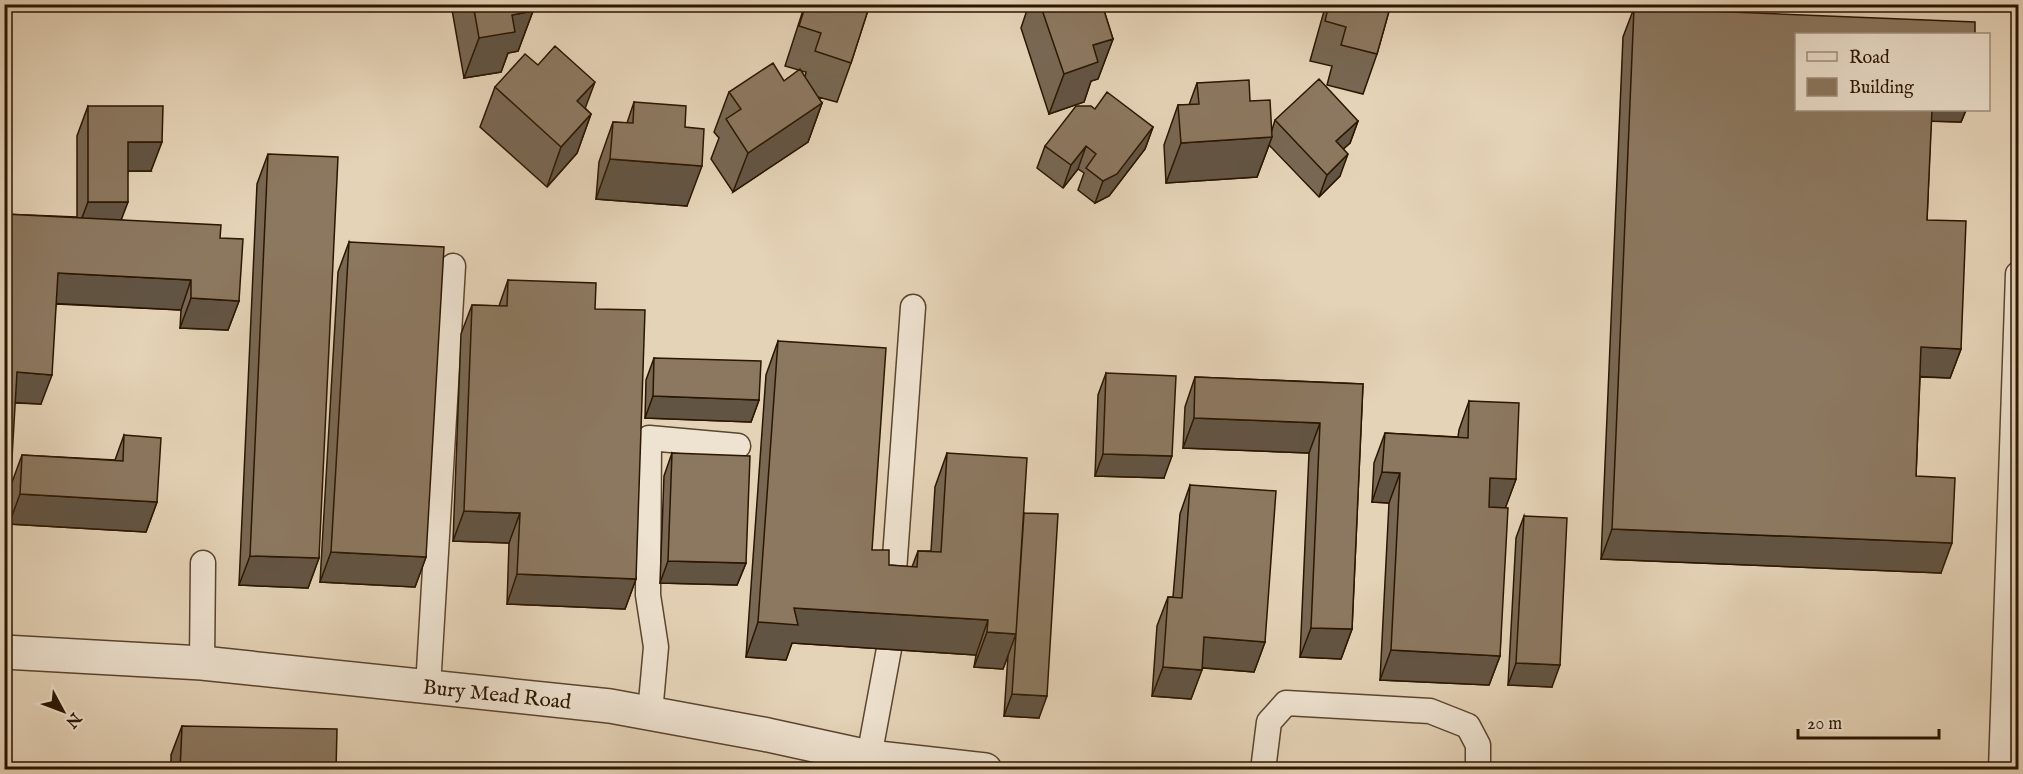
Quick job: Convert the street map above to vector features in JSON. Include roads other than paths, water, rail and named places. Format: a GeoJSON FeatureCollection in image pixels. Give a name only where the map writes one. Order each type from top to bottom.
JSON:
{"type":"FeatureCollection","features":[{"type":"Feature","properties":{"kind":"street","name":"Bury Mead Road"},"geometry":{"type":"LineString","coordinates":[[4,652],[202,663],[610,706],[768,735],[869,757],[985,770]]}},
{"type":"Feature","properties":{"kind":"lane"},"geometry":{"type":"LineString","coordinates":[[428,687],[453,266]]}},
{"type":"Feature","properties":{"kind":"lane"},"geometry":{"type":"LineString","coordinates":[[2001,770],[2018,274]]}},
{"type":"Feature","properties":{"kind":"lane"},"geometry":{"type":"LineString","coordinates":[[892,601],[913,307]]}},
{"type":"Feature","properties":{"kind":"lane"},"geometry":{"type":"LineString","coordinates":[[650,713],[656,647],[648,595],[650,438],[738,446]]}},
{"type":"Feature","properties":{"kind":"lane"},"geometry":{"type":"LineString","coordinates":[[202,663],[203,563]]}},
{"type":"Feature","properties":{"kind":"lane"},"geometry":{"type":"LineString","coordinates":[[869,757],[889,649]]}},
{"type":"Feature","properties":{"kind":"lane"},"geometry":{"type":"LineString","coordinates":[[1263,770],[1269,722],[1286,703],[1430,711],[1468,726],[1478,745],[1478,770]]}}]}
